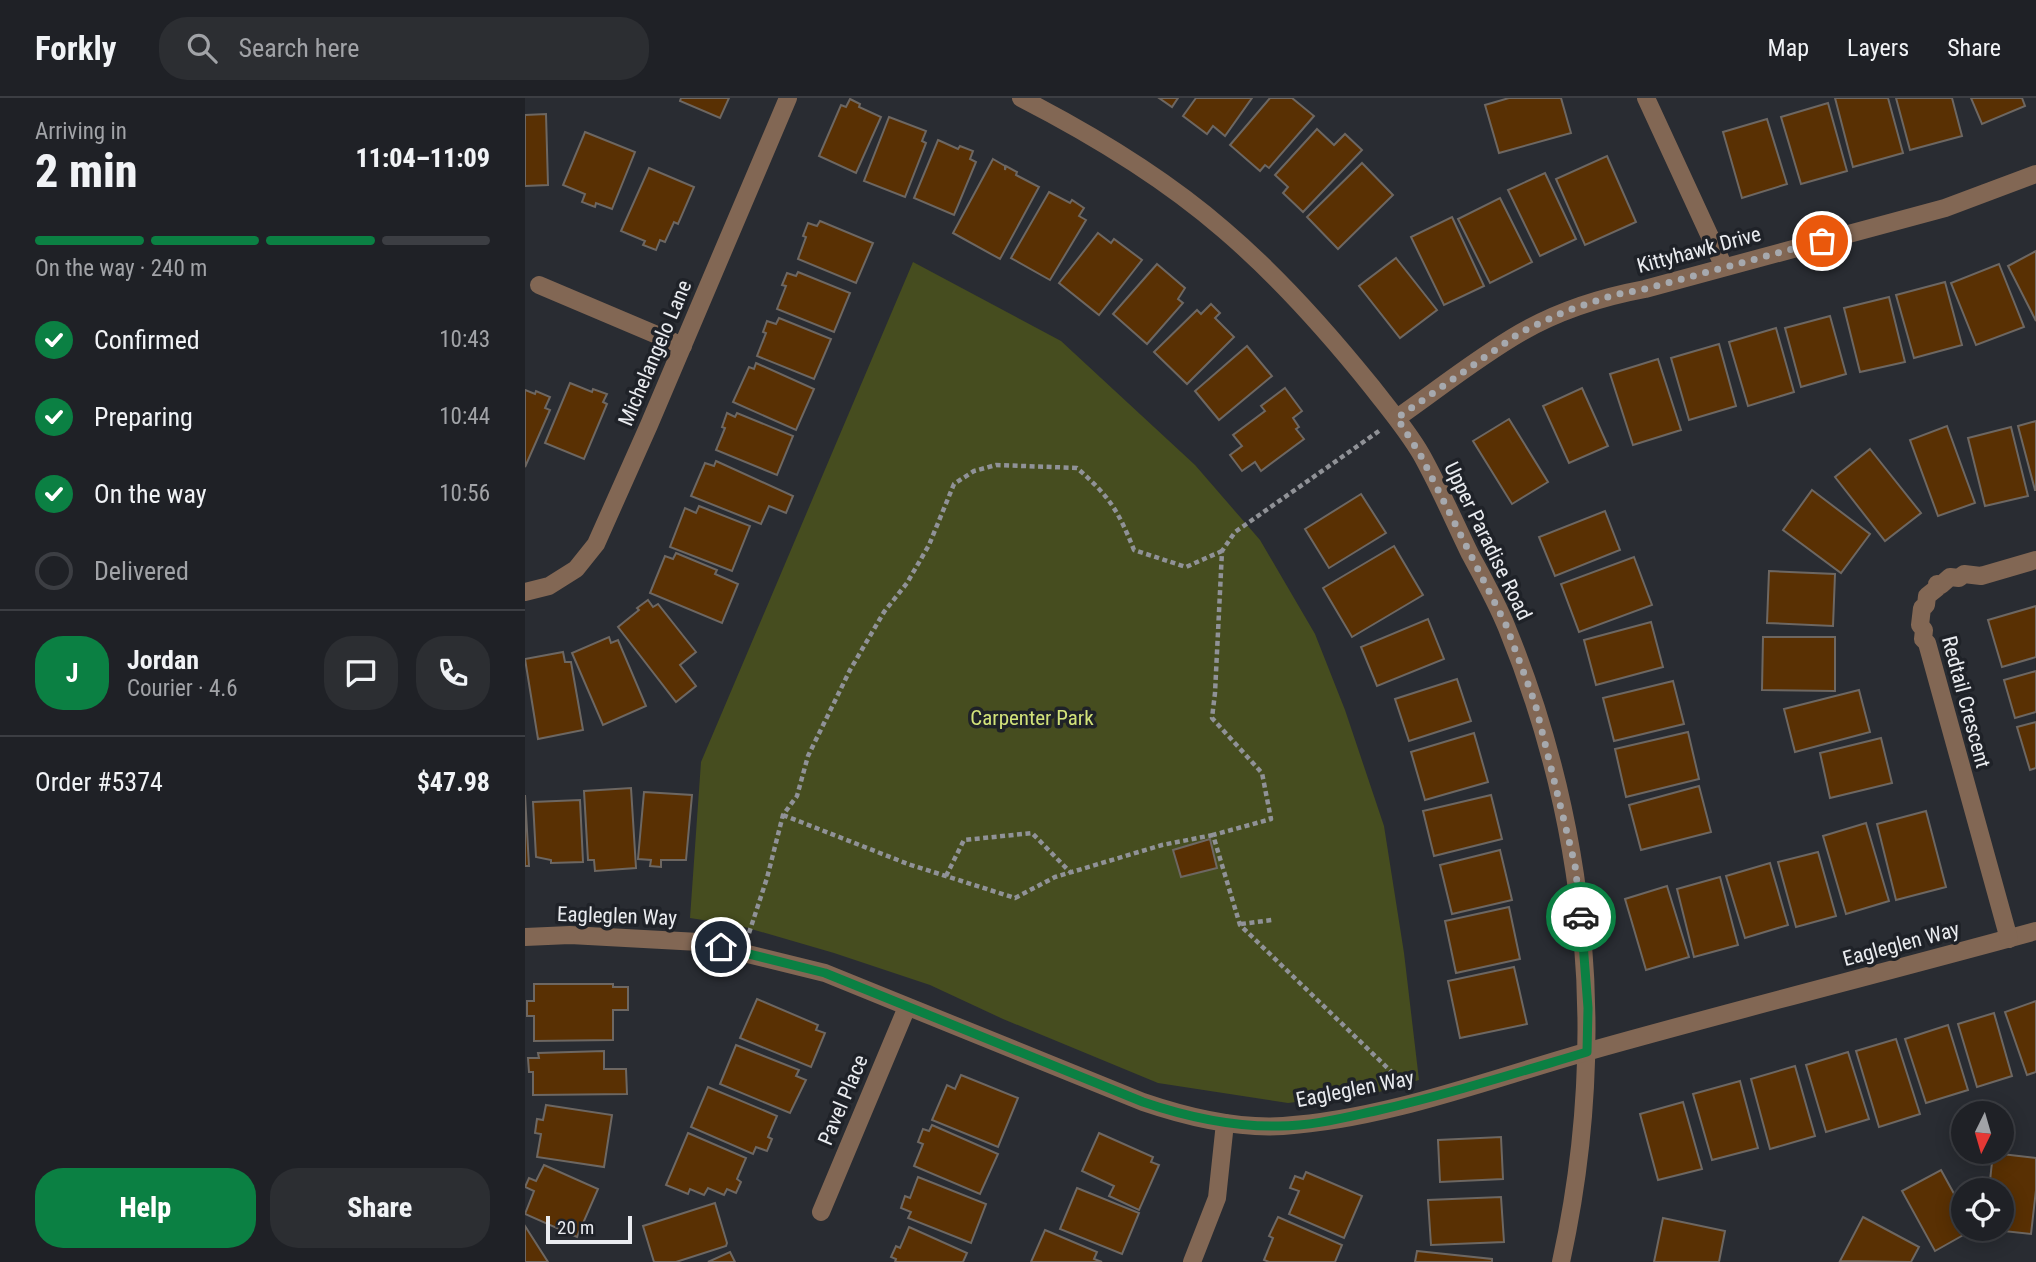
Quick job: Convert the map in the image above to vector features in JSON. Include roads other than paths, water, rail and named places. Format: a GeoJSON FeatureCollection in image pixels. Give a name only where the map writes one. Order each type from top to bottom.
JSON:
{"type":"FeatureCollection","features":[{"type":"Feature","properties":{"kind":"street","name":"Michelangelo Lane"},"geometry":{"type":"LineString","coordinates":[[525,592],[549,586],[576,569],[596,544],[788,98]]}},
{"type":"Feature","properties":{"kind":"street","name":"Upper Paradise Road"},"geometry":{"type":"LineString","coordinates":[[1021,98],[1133,162],[1224,230],[1315,319],[1397,418],[1420,454],[1506,625],[1535,703],[1575,865],[1584,938],[1588,1008],[1581,1143],[1574,1201],[1561,1262]]}},
{"type":"Feature","properties":{"kind":"street"},"geometry":{"type":"LineString","coordinates":[[1646,98],[1724,267]]}},
{"type":"Feature","properties":{"kind":"street","name":"Kittyhawk Drive"},"geometry":{"type":"LineString","coordinates":[[1397,418],[1521,332],[1566,311],[1614,295],[1945,208],[2036,174]]}},
{"type":"Feature","properties":{"kind":"street"},"geometry":{"type":"LineString","coordinates":[[539,285],[683,346]]}},
{"type":"Feature","properties":{"kind":"street","name":"Redtail Crescent"},"geometry":{"type":"LineString","coordinates":[[2009,939],[1927,643],[1923,639],[1924,630],[1920,625],[1922,608],[1926,605],[1927,596],[1937,588],[1937,584],[1951,577],[1959,578],[1964,574],[1980,576],[2036,561]]}},
{"type":"Feature","properties":{"kind":"street","name":"Eagleglen Way"},"geometry":{"type":"LineString","coordinates":[[525,937],[570,935],[699,942],[825,973],[1143,1102],[1180,1114],[1225,1123],[1280,1126],[1326,1122],[1419,1101],[1587,1052],[2036,931]]}},
{"type":"Feature","properties":{"kind":"street","name":"Pavel Place"},"geometry":{"type":"LineString","coordinates":[[821,1212],[907,1007]]}},
{"type":"Feature","properties":{"kind":"street"},"geometry":{"type":"LineString","coordinates":[[1192,1262],[1217,1198],[1225,1123]]}},
{"type":"Feature","properties":{"kind":"park label","name":"Carpenter Park"},"geometry":{"type":"Point","coordinates":[1032,718]}}]}
